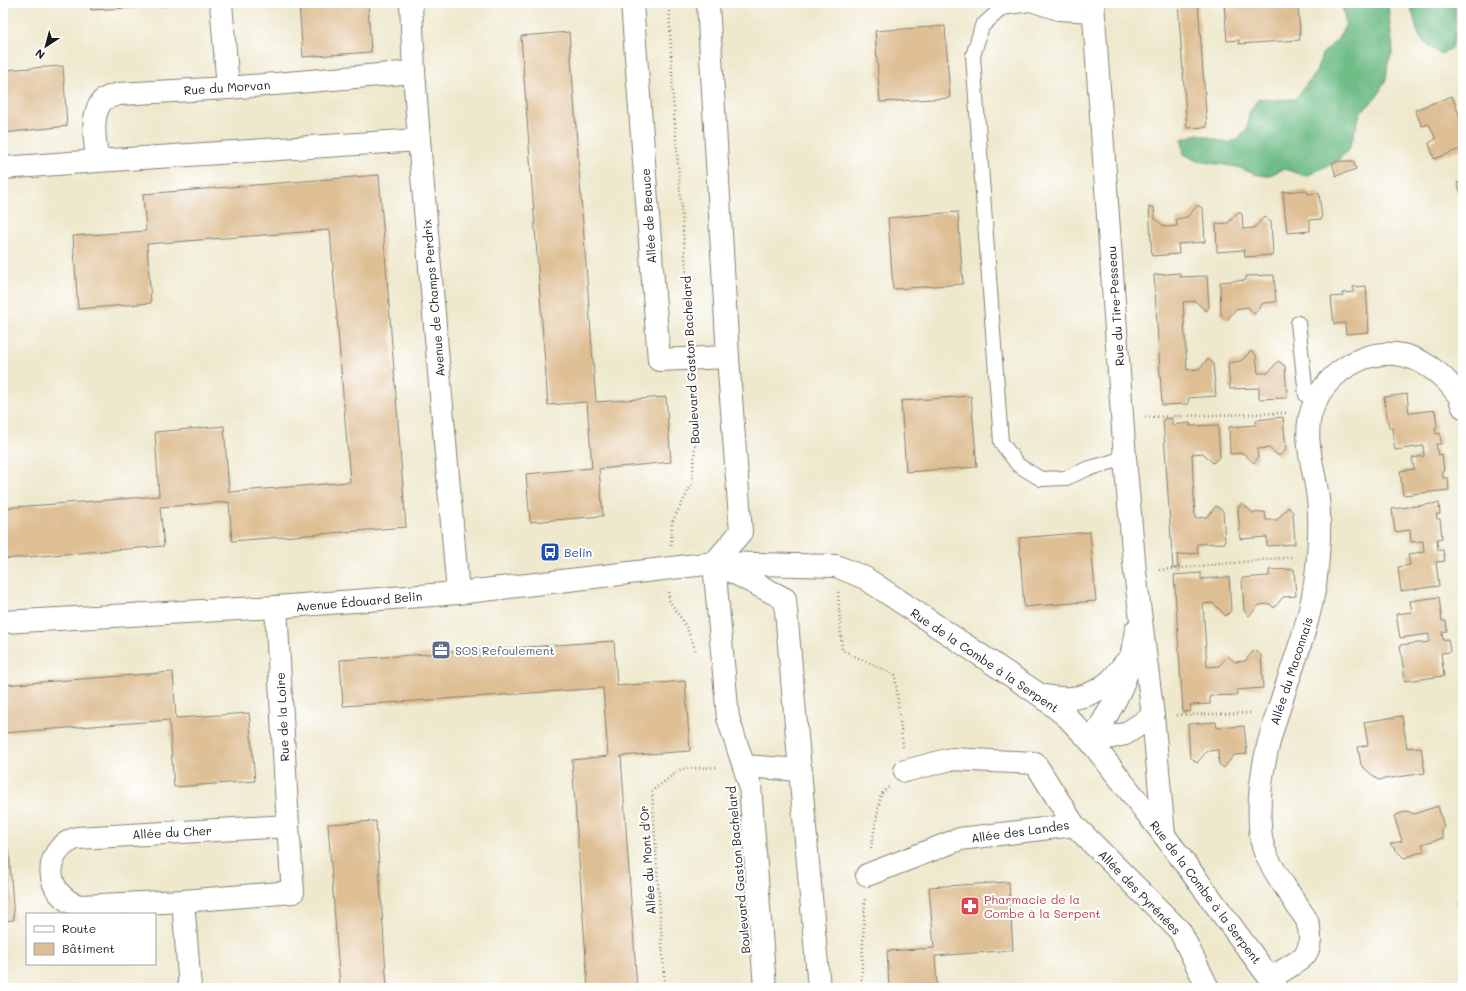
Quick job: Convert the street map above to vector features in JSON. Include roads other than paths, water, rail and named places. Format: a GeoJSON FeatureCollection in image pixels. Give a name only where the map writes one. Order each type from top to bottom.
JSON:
{"type":"FeatureCollection","features":[{"type":"Feature","properties":{"kind":"street"},"geometry":{"type":"LineString","coordinates":[[221,3],[228,88]]}},
{"type":"Feature","properties":{"kind":"street","name":"Avenue de Champs Perdrix"},"geometry":{"type":"LineString","coordinates":[[411,3],[419,140],[458,593]]}},
{"type":"Feature","properties":{"kind":"street","name":"Allée de Beauce"},"geometry":{"type":"LineString","coordinates":[[632,3],[659,360],[728,357]]}},
{"type":"Feature","properties":{"kind":"street"},"geometry":{"type":"LineString","coordinates":[[708,3],[728,357],[741,532],[714,563],[785,599],[819,988]]}},
{"type":"Feature","properties":{"kind":"street","name":"Rue du Tire-Pesseau"},"geometry":{"type":"LineString","coordinates":[[1094,9],[1134,572],[1153,716],[1164,835]]}},
{"type":"Feature","properties":{"kind":"street","name":"Rue du Morvan"},"geometry":{"type":"LineString","coordinates":[[97,161],[95,117],[100,103],[109,97],[119,94],[228,88],[414,72]]}},
{"type":"Feature","properties":{"kind":"street"},"geometry":{"type":"LineString","coordinates":[[3,168],[419,140]]}},
{"type":"Feature","properties":{"kind":"street"},"geometry":{"type":"LineString","coordinates":[[1313,408],[1332,379],[1342,370],[1364,357],[1397,354],[1417,360],[1440,373],[1458,393],[1463,407]]}},
{"type":"Feature","properties":{"kind":"street","name":"Allée du Maconnais"},"geometry":{"type":"LineString","coordinates":[[1273,983],[1305,955],[1309,946],[1310,936],[1307,922],[1267,858],[1262,840],[1260,823],[1261,784],[1266,751],[1277,712],[1300,649],[1309,617],[1317,570],[1318,501],[1308,428],[1313,408]]}},
{"type":"Feature","properties":{"kind":"street","name":"Avenue Édouard Belin"},"geometry":{"type":"LineString","coordinates":[[3,622],[276,607],[458,593],[714,563]]}},
{"type":"Feature","properties":{"kind":"street","name":"Rue de la Combe à la Serpent"},"geometry":{"type":"LineString","coordinates":[[714,563],[836,566],[865,578],[1040,695],[1067,717],[1091,742],[1164,835],[1273,983]]}},
{"type":"Feature","properties":{"kind":"street","name":"Boulevard Gaston Bachelard"},"geometry":{"type":"LineString","coordinates":[[714,563],[728,718],[750,785],[765,988]]}},
{"type":"Feature","properties":{"kind":"street","name":"Rue de la Loire"},"geometry":{"type":"LineString","coordinates":[[276,607],[288,826]]}},
{"type":"Feature","properties":{"kind":"street","name":"Rue du Tire-Pesseau"},"geometry":{"type":"LineString","coordinates":[[1091,742],[1122,686],[1132,655],[1140,610]]}},
{"type":"Feature","properties":{"kind":"street"},"geometry":{"type":"LineString","coordinates":[[1040,695],[1054,698],[1074,699],[1094,693],[1109,682],[1132,655]]}},
{"type":"Feature","properties":{"kind":"street"},"geometry":{"type":"LineString","coordinates":[[1091,742],[1125,734],[1153,716]]}},
{"type":"Feature","properties":{"kind":"street","name":"Allée des Landes"},"geometry":{"type":"LineString","coordinates":[[866,875],[960,839],[1074,825],[1035,763],[951,759],[905,771]]}},
{"type":"Feature","properties":{"kind":"street"},"geometry":{"type":"LineString","coordinates":[[744,766],[801,770]]}},
{"type":"Feature","properties":{"kind":"street","name":"Allée des Pyrénées"},"geometry":{"type":"LineString","coordinates":[[1074,825],[1180,931],[1208,988]]}},
{"type":"Feature","properties":{"kind":"street","name":"Allée du Cher"},"geometry":{"type":"LineString","coordinates":[[288,826],[293,892],[183,901],[80,906],[71,904],[61,896],[55,887],[51,873],[52,865],[55,857],[65,844],[77,838],[288,826]]}},
{"type":"Feature","properties":{"kind":"street"},"geometry":{"type":"LineString","coordinates":[[183,901],[190,988]]}},
{"type":"Feature","properties":{"kind":"lane"},"geometry":{"type":"LineString","coordinates":[[1094,9],[1058,14],[1030,4],[1002,8],[982,26],[973,56],[1001,442],[1018,465],[1041,479],[1066,478],[1087,469],[1125,458]]}},
{"type":"Feature","properties":{"kind":"lane"},"geometry":{"type":"LineString","coordinates":[[1298,323],[1306,396],[1313,408]]}},
{"type":"Feature","properties":{"kind":"place","name":"Belin"},"geometry":{"type":"Point","coordinates":[550,552]}},
{"type":"Feature","properties":{"kind":"place","name":"SOS Refoulement"},"geometry":{"type":"Point","coordinates":[441,650]}},
{"type":"Feature","properties":{"kind":"place","name":"Pharmacie de la Combe à la Serpent"},"geometry":{"type":"Point","coordinates":[970,906]}}]}
